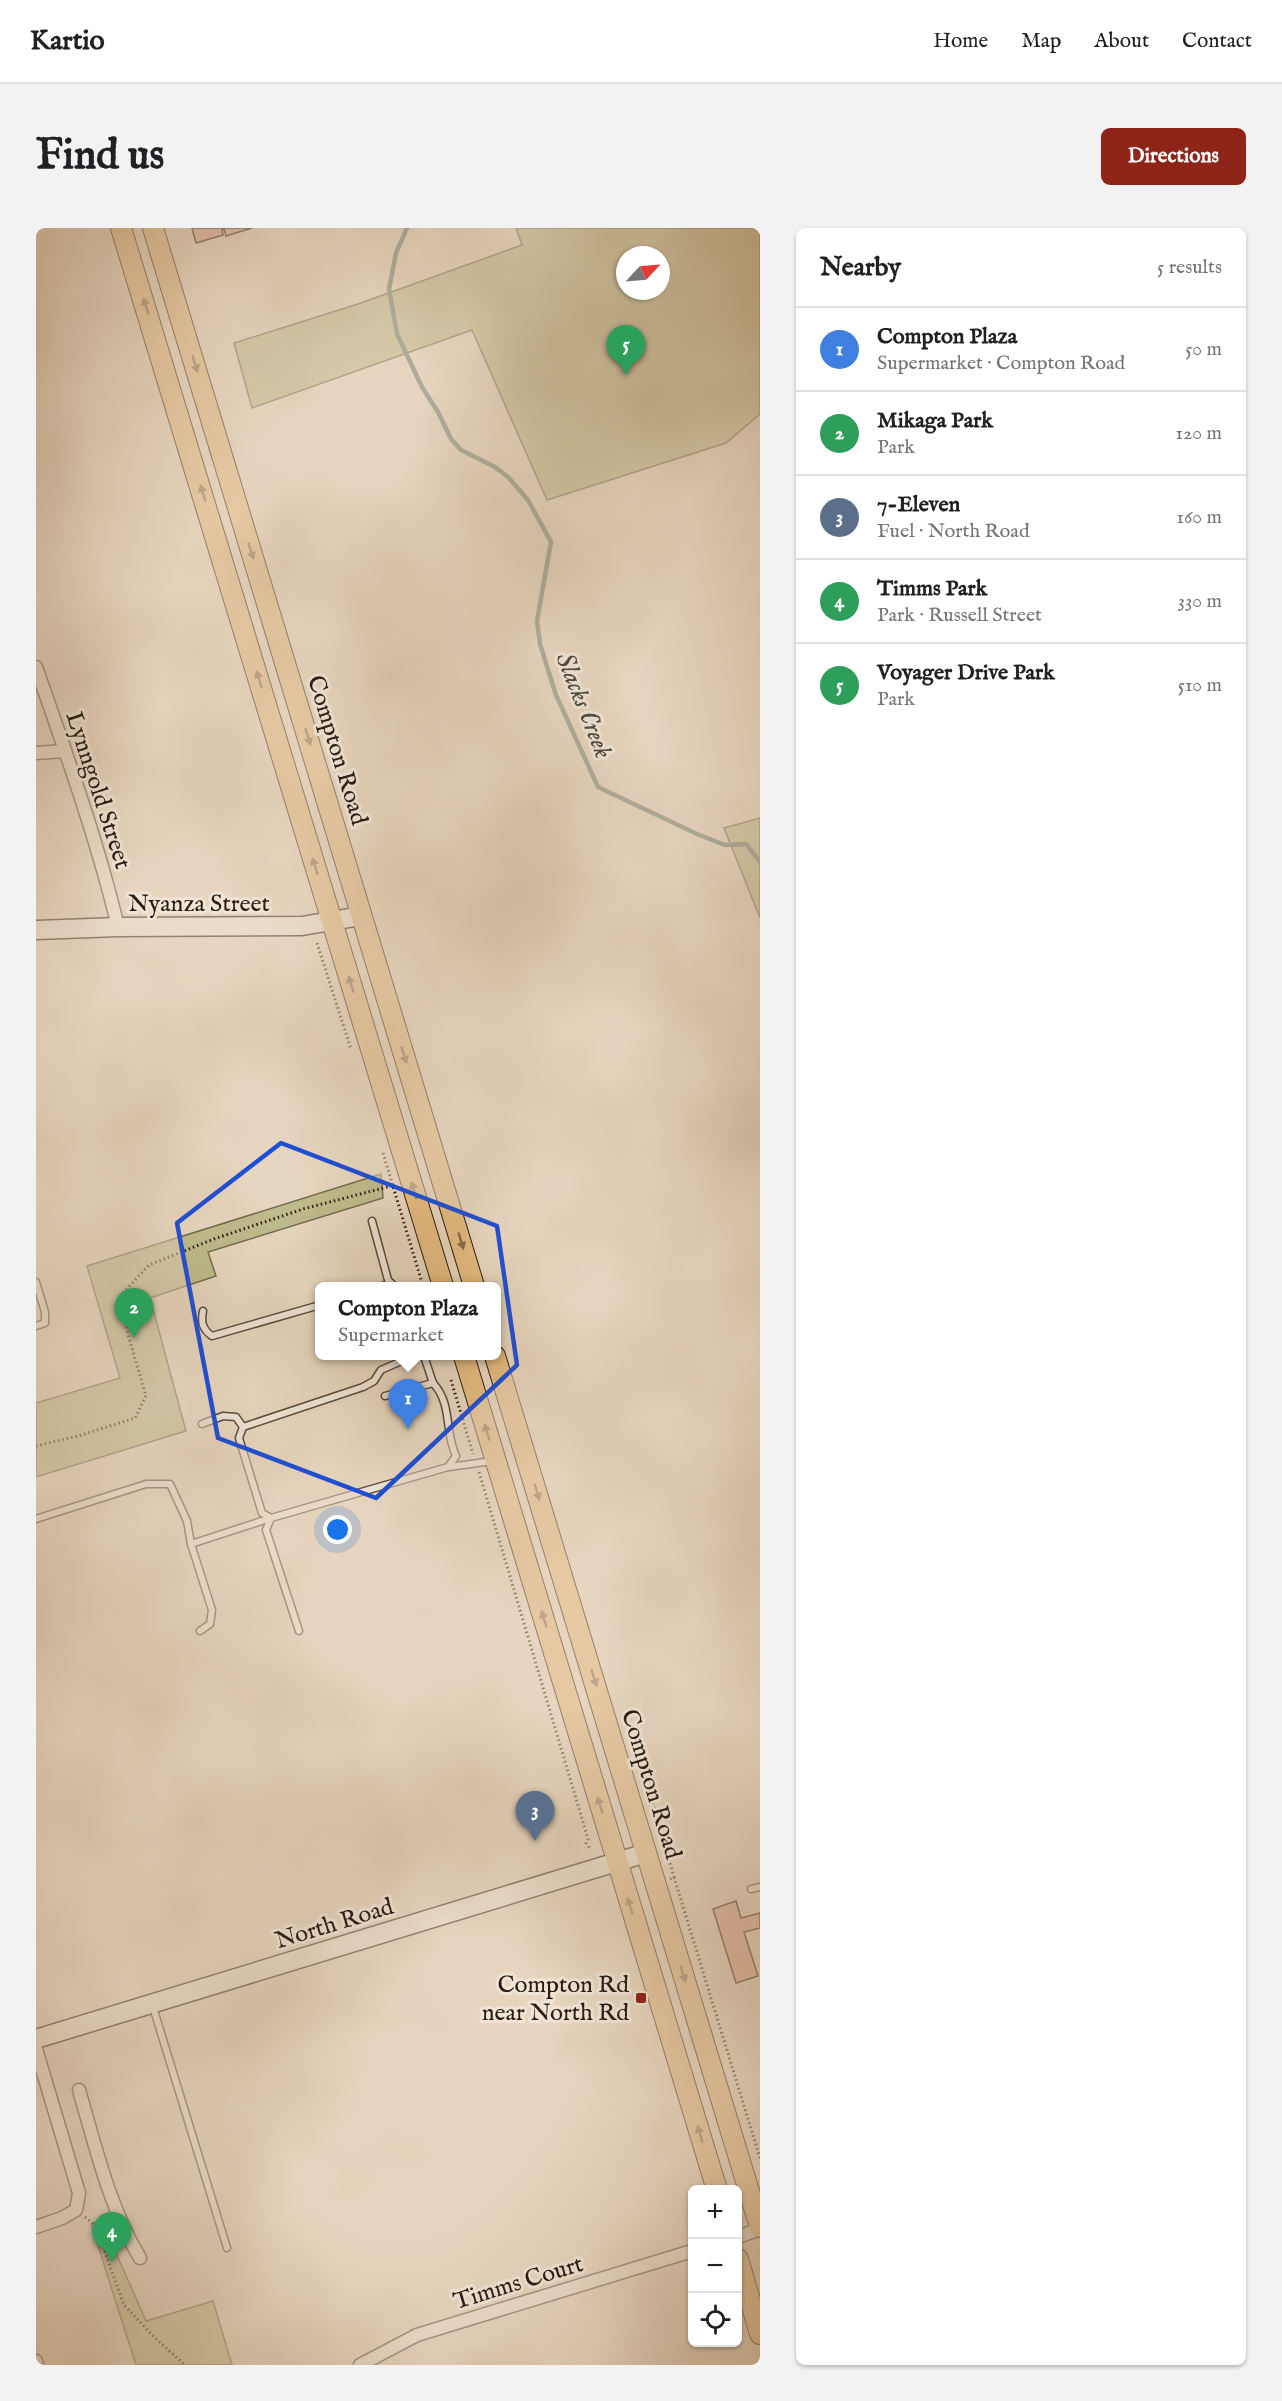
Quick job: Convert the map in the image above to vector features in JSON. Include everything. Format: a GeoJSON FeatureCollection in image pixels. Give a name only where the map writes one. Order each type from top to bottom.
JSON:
{"type":"FeatureCollection","features":[{"type":"Feature","properties":{"kind":"main road"},"geometry":{"type":"LineString","coordinates":[[121,228],[442,1282]]}},
{"type":"Feature","properties":{"kind":"main road","name":"Compton Road"},"geometry":{"type":"LineString","coordinates":[[153,228],[472,1282]]}},
{"type":"Feature","properties":{"kind":"main road"},"geometry":{"type":"LineString","coordinates":[[465,1360],[486,1462],[617,1861],[715,2185]]}},
{"type":"Feature","properties":{"kind":"main road","name":"Compton Road"},"geometry":{"type":"LineString","coordinates":[[496,1360],[760,2228]]}},
{"type":"Feature","properties":{"kind":"main road"},"geometry":{"type":"LineString","coordinates":[[742,2273],[760,2334]]}},
{"type":"Feature","properties":{"kind":"street","name":"Lynngold Street"},"geometry":{"type":"LineString","coordinates":[[36,667],[65,751],[118,927]]}},
{"type":"Feature","properties":{"kind":"street"},"geometry":{"type":"LineString","coordinates":[[36,753],[65,751]]}},
{"type":"Feature","properties":{"kind":"street","name":"Nyanza Street"},"geometry":{"type":"LineString","coordinates":[[36,930],[118,927],[272,928],[332,922],[361,916]]}},
{"type":"Feature","properties":{"kind":"street","name":"North Road"},"geometry":{"type":"LineString","coordinates":[[36,2039],[646,1852]]}},
{"type":"Feature","properties":{"kind":"street"},"geometry":{"type":"LineString","coordinates":[[36,2049],[79,2193],[76,2210],[62,2218],[36,2227]]}},
{"type":"Feature","properties":{"kind":"street"},"geometry":{"type":"LineString","coordinates":[[79,2090],[102,2168],[128,2238],[140,2258]]}},
{"type":"Feature","properties":{"kind":"street"},"geometry":{"type":"LineString","coordinates":[[742,2235],[760,2228]]}},
{"type":"Feature","properties":{"kind":"street","name":"Timms Court"},"geometry":{"type":"LineString","coordinates":[[360,2365],[417,2336],[688,2253]]}},
{"type":"Feature","properties":{"kind":"street"},"geometry":{"type":"LineString","coordinates":[[36,2361],[37,2365]]}},
{"type":"Feature","properties":{"kind":"lane"},"geometry":{"type":"LineString","coordinates":[[372,1221],[390,1282]]}},
{"type":"Feature","properties":{"kind":"lane"},"geometry":{"type":"LineString","coordinates":[[36,1282],[45,1312],[45,1323],[36,1326]]}},
{"type":"Feature","properties":{"kind":"lane"},"geometry":{"type":"LineString","coordinates":[[203,1311],[201,1321],[206,1332],[212,1336],[315,1306]]}},
{"type":"Feature","properties":{"kind":"lane"},"geometry":{"type":"LineString","coordinates":[[243,1427],[363,1388],[374,1381],[381,1370],[404,1360]]}},
{"type":"Feature","properties":{"kind":"lane"},"geometry":{"type":"LineString","coordinates":[[425,1360],[433,1383],[447,1407],[450,1443],[456,1456],[448,1467]]}},
{"type":"Feature","properties":{"kind":"lane"},"geometry":{"type":"LineString","coordinates":[[385,1396],[433,1383]]}},
{"type":"Feature","properties":{"kind":"lane"},"geometry":{"type":"LineString","coordinates":[[202,1424],[223,1416],[236,1417],[243,1427]]}},
{"type":"Feature","properties":{"kind":"lane"},"geometry":{"type":"LineString","coordinates":[[243,1427],[239,1438],[262,1513],[271,1518]]}},
{"type":"Feature","properties":{"kind":"lane"},"geometry":{"type":"LineString","coordinates":[[191,1544],[271,1518],[448,1467],[486,1462]]}},
{"type":"Feature","properties":{"kind":"lane"},"geometry":{"type":"LineString","coordinates":[[36,1519],[146,1484],[170,1484],[187,1521],[191,1544],[212,1610],[210,1624],[200,1631]]}},
{"type":"Feature","properties":{"kind":"lane"},"geometry":{"type":"LineString","coordinates":[[271,1518],[266,1530],[299,1631]]}},
{"type":"Feature","properties":{"kind":"lane"},"geometry":{"type":"LineString","coordinates":[[751,1890],[760,1887]]}},
{"type":"Feature","properties":{"kind":"lane"},"geometry":{"type":"LineString","coordinates":[[152,2004],[227,2248]]}},
{"type":"Feature","properties":{"kind":"path"},"geometry":{"type":"LineString","coordinates":[[317,943],[354,1058]]}},
{"type":"Feature","properties":{"kind":"path"},"geometry":{"type":"LineString","coordinates":[[380,1144],[421,1282]]}},
{"type":"Feature","properties":{"kind":"path"},"geometry":{"type":"LineString","coordinates":[[36,1446],[78,1436],[135,1418],[146,1396],[120,1306],[126,1290],[148,1265],[214,1239],[303,1209],[392,1186]]}},
{"type":"Feature","properties":{"kind":"path"},"geometry":{"type":"LineString","coordinates":[[451,1377],[486,1462],[587,1833],[586,1843],[590,1849]]}},
{"type":"Feature","properties":{"kind":"path"},"geometry":{"type":"LineString","coordinates":[[670,1879],[674,1877],[760,2158]]}},
{"type":"Feature","properties":{"kind":"path"},"geometry":{"type":"LineString","coordinates":[[76,2210],[95,2225],[124,2305],[153,2337],[185,2365]]}},
{"type":"Feature","properties":{"kind":"highlighted area"},"geometry":{"type":"Polygon","coordinates":[[[281,1143],[497,1226],[517,1365],[376,1498],[218,1438],[177,1223],[281,1143]]]}},
{"type":"Feature","properties":{"kind":"shaded area"},"geometry":{"type":"Polygon","coordinates":[[[516,228],[760,228],[760,414],[726,443],[547,500],[472,330],[252,408],[234,343],[358,304],[522,245],[516,228]]]}},
{"type":"Feature","properties":{"kind":"shaded area"},"geometry":{"type":"Polygon","coordinates":[[[760,818],[760,918],[724,828],[760,818]]]}},
{"type":"Feature","properties":{"kind":"shaded area"},"geometry":{"type":"Polygon","coordinates":[[[381,1174],[383,1198],[208,1252],[216,1276],[150,1298],[186,1431],[36,1477],[36,1403],[120,1378],[87,1266],[381,1174]]]}},
{"type":"Feature","properties":{"kind":"shaded area"},"geometry":{"type":"Polygon","coordinates":[[[102,2221],[146,2321],[213,2301],[232,2365],[136,2365],[91,2224],[102,2221]]]}},
{"type":"Feature","properties":{"kind":"building"},"geometry":{"type":"Polygon","coordinates":[[[192,228],[252,228],[226,236],[224,229],[222,230],[223,235],[196,243],[192,228]]]}},
{"type":"Feature","properties":{"kind":"building"},"geometry":{"type":"Polygon","coordinates":[[[736,1901],[741,1918],[760,1913],[760,1928],[744,1932],[758,1976],[736,1983],[713,1909],[736,1901]]]}},
{"type":"Feature","properties":{"kind":"waterway","name":"Slacks Creek"},"geometry":{"type":"LineString","coordinates":[[407,228],[396,253],[389,289],[397,334],[422,387],[451,439],[461,450],[495,467],[508,477],[528,500],[551,542],[537,621],[540,644],[556,695],[598,787],[725,845],[746,844],[760,862]]}},
{"type":"Feature","properties":{"kind":"place","name":"Voyager Drive Park"},"geometry":{"type":"Point","coordinates":[626,375]}},
{"type":"Feature","properties":{"kind":"place","name":"Mikaga Park"},"geometry":{"type":"Point","coordinates":[134,1338]}},
{"type":"Feature","properties":{"kind":"place","name":"Compton Plaza"},"geometry":{"type":"Point","coordinates":[408,1429]}},
{"type":"Feature","properties":{"kind":"place","name":"7-Eleven"},"geometry":{"type":"Point","coordinates":[535,1841]}},
{"type":"Feature","properties":{"kind":"place","name":"Compton Rd near North Rd"},"geometry":{"type":"Point","coordinates":[641,1998]}},
{"type":"Feature","properties":{"kind":"place","name":"Timms Park"},"geometry":{"type":"Point","coordinates":[112,2262]}}]}
